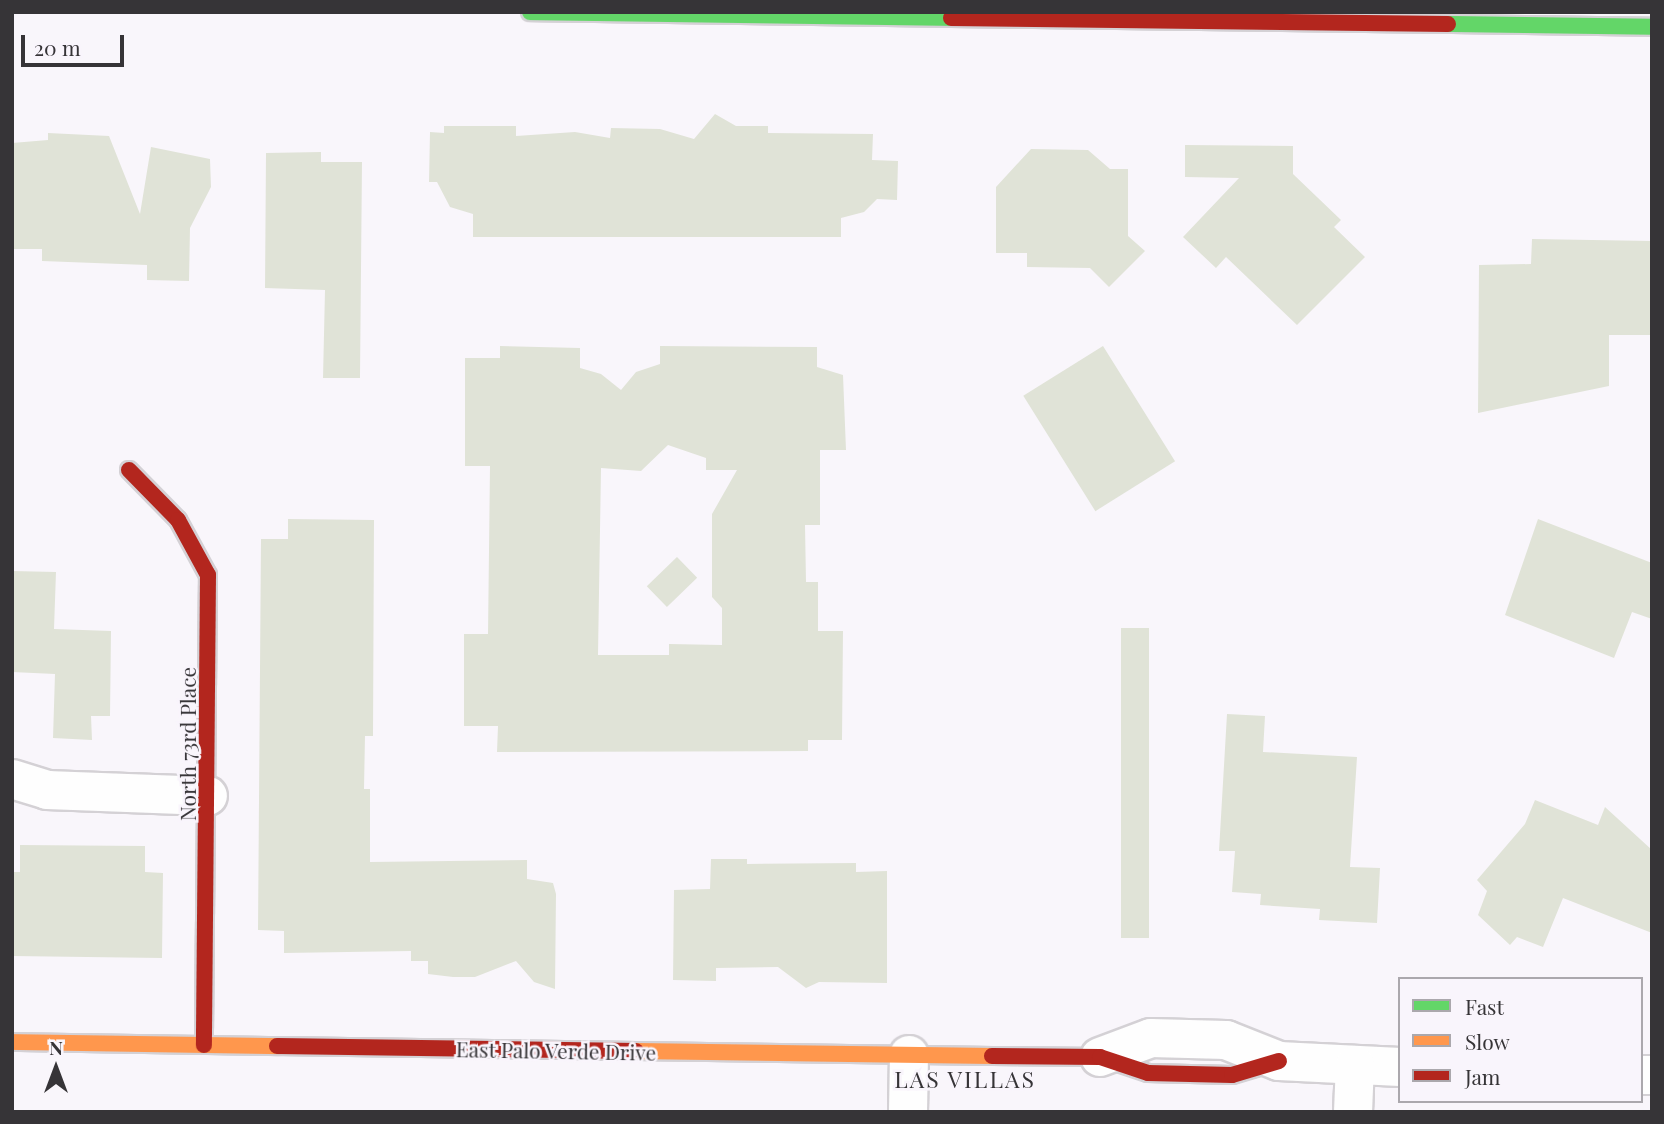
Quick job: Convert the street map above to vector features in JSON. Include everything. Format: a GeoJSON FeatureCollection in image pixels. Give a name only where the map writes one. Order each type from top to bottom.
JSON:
{"type":"FeatureCollection","features":[{"type":"Feature","properties":{"kind":"street"},"geometry":{"type":"LineString","coordinates":[[530,12],[1652,27]]}},
{"type":"Feature","properties":{"kind":"street","name":"North 73rd Place"},"geometry":{"type":"LineString","coordinates":[[129,470],[178,520],[208,575],[204,1045]]}},
{"type":"Feature","properties":{"kind":"street"},"geometry":{"type":"LineString","coordinates":[[12,779],[47,790],[208,796]]}},
{"type":"Feature","properties":{"kind":"street","name":"East Palo Verde Drive"},"geometry":{"type":"LineString","coordinates":[[12,1042],[1100,1057],[1151,1038],[1176,1038],[1226,1040],[1279,1061],[1398,1067]]}},
{"type":"Feature","properties":{"kind":"street"},"geometry":{"type":"LineString","coordinates":[[908,1112],[909,1055]]}},
{"type":"Feature","properties":{"kind":"street"},"geometry":{"type":"LineString","coordinates":[[1353,1112],[1355,1065]]}},
{"type":"Feature","properties":{"kind":"building"},"geometry":{"type":"Polygon","coordinates":[[[715,114],[736,126],[768,126],[768,133],[873,134],[872,160],[898,161],[897,200],[877,199],[864,212],[841,218],[841,237],[473,237],[473,214],[450,207],[437,182],[429,182],[430,132],[444,133],[444,126],[516,126],[516,136],[575,132],[610,138],[611,128],[660,129],[694,139],[715,114]]]}},
{"type":"Feature","properties":{"kind":"building"},"geometry":{"type":"Polygon","coordinates":[[[48,133],[109,136],[140,214],[151,147],[210,159],[211,187],[190,228],[189,281],[147,280],[147,265],[42,261],[42,249],[12,249],[12,143],[48,140],[48,133]]]}},
{"type":"Feature","properties":{"kind":"building"},"geometry":{"type":"Polygon","coordinates":[[[1185,145],[1293,146],[1293,174],[1341,220],[1334,227],[1365,257],[1297,325],[1226,257],[1216,268],[1183,237],[1239,178],[1185,177],[1185,145]]]}},
{"type":"Feature","properties":{"kind":"building"},"geometry":{"type":"Polygon","coordinates":[[[1031,149],[1088,150],[1110,169],[1128,169],[1128,236],[1145,251],[1109,287],[1090,268],[1027,267],[1027,253],[996,253],[996,187],[1031,149]]]}},
{"type":"Feature","properties":{"kind":"building"},"geometry":{"type":"Polygon","coordinates":[[[321,152],[321,162],[362,162],[360,378],[323,378],[325,290],[265,288],[266,153],[321,152]]]}},
{"type":"Feature","properties":{"kind":"building"},"geometry":{"type":"Polygon","coordinates":[[[1532,239],[1652,241],[1652,335],[1609,335],[1609,386],[1478,413],[1479,265],[1531,264],[1532,239]]]}},
{"type":"Feature","properties":{"kind":"building"},"geometry":{"type":"Polygon","coordinates":[[[500,346],[580,348],[580,368],[601,374],[621,390],[636,372],[660,364],[660,346],[817,347],[817,367],[843,375],[846,450],[820,450],[820,525],[805,525],[806,582],[818,582],[818,631],[843,631],[842,740],[808,740],[808,751],[497,752],[498,726],[464,726],[464,634],[488,634],[490,466],[465,466],[465,358],[500,358],[500,346]],[[668,445],[641,471],[601,468],[598,655],[669,655],[669,644],[722,645],[722,608],[712,597],[712,514],[737,470],[706,470],[706,458],[668,445]]]}},
{"type":"Feature","properties":{"kind":"building"},"geometry":{"type":"Polygon","coordinates":[[[1103,346],[1175,461],[1095,511],[1023,396],[1103,346]]]}},
{"type":"Feature","properties":{"kind":"building"},"geometry":{"type":"Polygon","coordinates":[[[288,519],[374,520],[373,736],[365,736],[364,789],[370,789],[370,862],[527,860],[527,879],[553,883],[556,894],[555,989],[534,982],[516,961],[475,977],[428,974],[428,961],[411,961],[411,951],[284,953],[284,931],[258,930],[261,539],[288,539],[288,519]]]}},
{"type":"Feature","properties":{"kind":"building"},"geometry":{"type":"Polygon","coordinates":[[[1538,519],[1652,563],[1652,619],[1632,612],[1614,658],[1505,615],[1538,519]]]}},
{"type":"Feature","properties":{"kind":"building"},"geometry":{"type":"Polygon","coordinates":[[[677,557],[697,578],[667,607],[647,586],[677,557]]]}},
{"type":"Feature","properties":{"kind":"building"},"geometry":{"type":"Polygon","coordinates":[[[12,571],[56,572],[54,629],[111,631],[110,716],[91,716],[92,740],[53,738],[55,674],[12,672],[12,571]]]}},
{"type":"Feature","properties":{"kind":"building"},"geometry":{"type":"Polygon","coordinates":[[[1121,628],[1149,628],[1149,938],[1121,938],[1121,628]]]}},
{"type":"Feature","properties":{"kind":"building"},"geometry":{"type":"Polygon","coordinates":[[[1227,714],[1265,716],[1263,752],[1357,757],[1350,867],[1380,868],[1377,923],[1319,920],[1320,909],[1260,905],[1261,894],[1232,892],[1235,851],[1219,851],[1227,714]]]}},
{"type":"Feature","properties":{"kind":"building"},"geometry":{"type":"Polygon","coordinates":[[[1535,800],[1598,825],[1605,807],[1652,850],[1652,933],[1563,898],[1543,947],[1517,937],[1510,945],[1478,915],[1487,891],[1477,880],[1525,824],[1535,800]]]}},
{"type":"Feature","properties":{"kind":"building"},"geometry":{"type":"Polygon","coordinates":[[[20,845],[145,846],[145,872],[163,873],[162,958],[12,956],[12,872],[20,872],[20,845]]]}},
{"type":"Feature","properties":{"kind":"building"},"geometry":{"type":"Polygon","coordinates":[[[711,859],[747,859],[747,864],[856,863],[856,872],[887,871],[887,983],[819,982],[806,988],[778,967],[716,968],[716,981],[673,980],[674,890],[710,889],[711,859]]]}},
{"type":"Feature","properties":{"kind":"traffic: fast"},"geometry":{"type":"LineString","coordinates":[[530,12],[951,18]]}},
{"type":"Feature","properties":{"kind":"traffic: fast"},"geometry":{"type":"LineString","coordinates":[[1448,24],[1652,27]]}},
{"type":"Feature","properties":{"kind":"traffic: slow"},"geometry":{"type":"LineString","coordinates":[[12,1042],[277,1046]]}},
{"type":"Feature","properties":{"kind":"traffic: slow"},"geometry":{"type":"LineString","coordinates":[[636,1051],[992,1056]]}},
{"type":"Feature","properties":{"kind":"traffic: jam"},"geometry":{"type":"LineString","coordinates":[[951,18],[1448,24]]}},
{"type":"Feature","properties":{"kind":"traffic: jam"},"geometry":{"type":"LineString","coordinates":[[129,470],[178,520],[208,575],[204,1045]]}},
{"type":"Feature","properties":{"kind":"traffic: jam"},"geometry":{"type":"LineString","coordinates":[[277,1046],[636,1051]]}},
{"type":"Feature","properties":{"kind":"traffic: jam"},"geometry":{"type":"LineString","coordinates":[[992,1056],[1100,1057],[1148,1073],[1232,1075],[1279,1061]]}},
{"type":"Feature","properties":{"kind":"district","name":"LAS VILLAS"},"geometry":{"type":"Point","coordinates":[965,1079]}}]}
